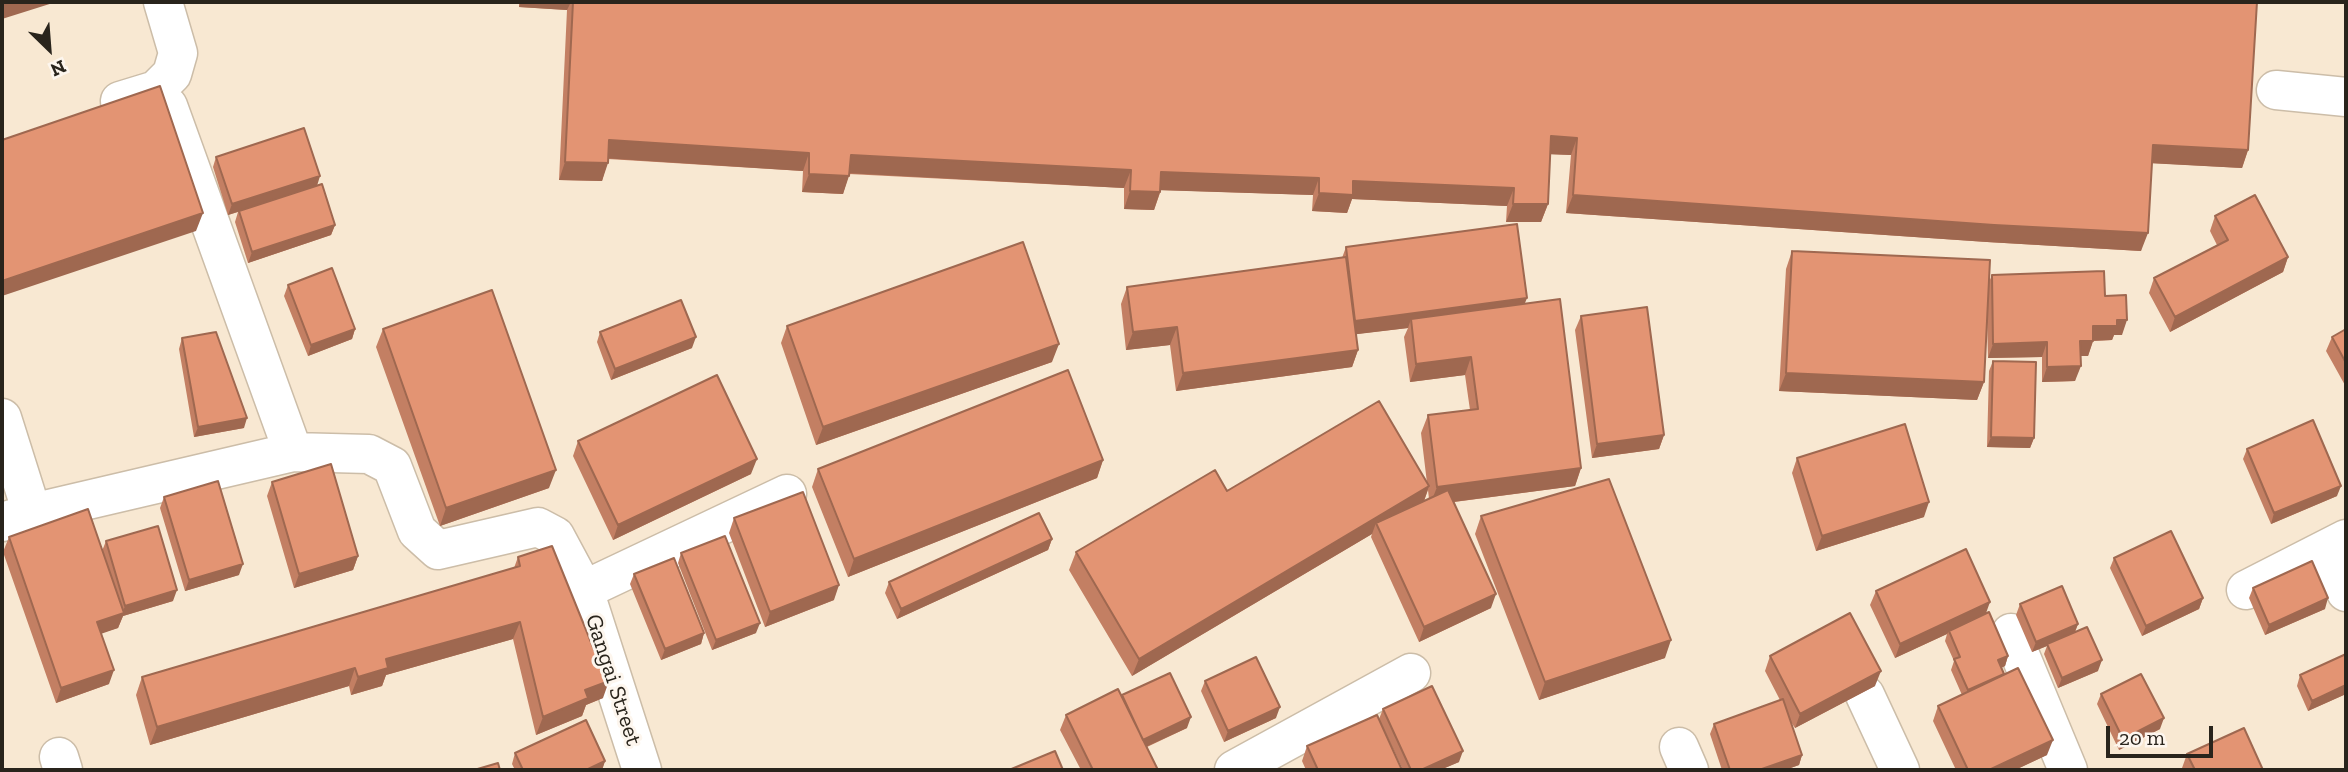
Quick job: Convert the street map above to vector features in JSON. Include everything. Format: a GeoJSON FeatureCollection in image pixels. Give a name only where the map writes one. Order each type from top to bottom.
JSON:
{"type":"FeatureCollection","features":[{"type":"Feature","properties":{"kind":"street"},"geometry":{"type":"LineString","coordinates":[[92,111],[156,90],[172,74],[178,53],[163,2]]}},
{"type":"Feature","properties":{"kind":"street"},"geometry":{"type":"LineString","coordinates":[[2276,90],[2346,97]]}},
{"type":"Feature","properties":{"kind":"street"},"geometry":{"type":"LineString","coordinates":[[2,418],[17,518],[293,452],[168,106]]}},
{"type":"Feature","properties":{"kind":"street","name":"Gangai Street"},"geometry":{"type":"LineString","coordinates":[[293,452],[369,454],[392,466],[417,531],[438,551],[538,527],[555,536],[584,590],[642,770]]}},
{"type":"Feature","properties":{"kind":"street"},"geometry":{"type":"LineString","coordinates":[[584,590],[787,494]]}},
{"type":"Feature","properties":{"kind":"street"},"geometry":{"type":"LineString","coordinates":[[2246,590],[2336,545],[2346,592]]}},
{"type":"Feature","properties":{"kind":"street"},"geometry":{"type":"LineString","coordinates":[[2011,633],[2068,770]]}},
{"type":"Feature","properties":{"kind":"street"},"geometry":{"type":"LineString","coordinates":[[1234,770],[1411,673]]}},
{"type":"Feature","properties":{"kind":"street"},"geometry":{"type":"LineString","coordinates":[[1865,695],[1900,770]]}},
{"type":"Feature","properties":{"kind":"building"},"geometry":{"type":"Polygon","coordinates":[[[573,2],[2257,2],[2248,150],[2153,145],[2148,233],[1994,225],[1573,195],[1577,138],[1551,136],[1548,204],[1513,204],[1514,188],[1353,181],[1353,195],[1319,193],[1319,178],[1161,172],[1160,192],[1130,191],[1131,170],[851,155],[849,176],[809,174],[809,153],[609,140],[608,163],[565,162],[573,2]]]}},
{"type":"Feature","properties":{"kind":"building"},"geometry":{"type":"Polygon","coordinates":[[[160,86],[203,213],[2,281],[2,140],[160,86]]]}},
{"type":"Feature","properties":{"kind":"building"},"geometry":{"type":"Polygon","coordinates":[[[304,128],[320,176],[232,204],[216,157],[304,128]]]}},
{"type":"Feature","properties":{"kind":"building"},"geometry":{"type":"Polygon","coordinates":[[[322,184],[335,225],[252,252],[239,211],[322,184]]]}},
{"type":"Feature","properties":{"kind":"building"},"geometry":{"type":"Polygon","coordinates":[[[2255,195],[2288,257],[2175,317],[2154,278],[2228,240],[2215,216],[2255,195]]]}},
{"type":"Feature","properties":{"kind":"building"},"geometry":{"type":"Polygon","coordinates":[[[1517,224],[1527,298],[1355,321],[1346,247],[1517,224]]]}},
{"type":"Feature","properties":{"kind":"building"},"geometry":{"type":"Polygon","coordinates":[[[1023,242],[1059,344],[823,427],[787,326],[1023,242]]]}},
{"type":"Feature","properties":{"kind":"building"},"geometry":{"type":"Polygon","coordinates":[[[1792,251],[1990,260],[1984,382],[1786,373],[1792,251]]]}},
{"type":"Feature","properties":{"kind":"building"},"geometry":{"type":"Polygon","coordinates":[[[1346,257],[1358,350],[1183,373],[1177,327],[1133,332],[1127,287],[1346,257]]]}},
{"type":"Feature","properties":{"kind":"building"},"geometry":{"type":"Polygon","coordinates":[[[332,268],[355,329],[311,345],[288,285],[332,268]]]}},
{"type":"Feature","properties":{"kind":"building"},"geometry":{"type":"Polygon","coordinates":[[[2104,271],[2105,296],[2126,295],[2127,320],[2117,320],[2117,326],[2093,326],[2093,341],[2080,341],[2081,366],[2047,367],[2047,342],[1993,344],[1992,275],[2104,271]]]}},
{"type":"Feature","properties":{"kind":"building"},"geometry":{"type":"Polygon","coordinates":[[[492,290],[556,470],[446,508],[383,329],[492,290]]]}},
{"type":"Feature","properties":{"kind":"building"},"geometry":{"type":"Polygon","coordinates":[[[1560,299],[1581,468],[1437,487],[1428,415],[1478,409],[1471,357],[1416,364],[1411,319],[1560,299]]]}},
{"type":"Feature","properties":{"kind":"building"},"geometry":{"type":"Polygon","coordinates":[[[681,300],[696,337],[615,369],[600,332],[681,300]]]}},
{"type":"Feature","properties":{"kind":"building"},"geometry":{"type":"Polygon","coordinates":[[[1647,307],[1664,435],[1597,444],[1581,316],[1647,307]]]}},
{"type":"Feature","properties":{"kind":"building"},"geometry":{"type":"Polygon","coordinates":[[[2346,329],[2346,363],[2332,337],[2346,329]]]}},
{"type":"Feature","properties":{"kind":"building"},"geometry":{"type":"Polygon","coordinates":[[[216,332],[247,418],[198,427],[182,338],[216,332]]]}},
{"type":"Feature","properties":{"kind":"building"},"geometry":{"type":"Polygon","coordinates":[[[1993,361],[2036,362],[2034,438],[1991,437],[1993,361]]]}},
{"type":"Feature","properties":{"kind":"building"},"geometry":{"type":"Polygon","coordinates":[[[1068,370],[1103,460],[854,559],[818,469],[1068,370]]]}},
{"type":"Feature","properties":{"kind":"building"},"geometry":{"type":"Polygon","coordinates":[[[717,375],[757,459],[618,525],[578,441],[717,375]]]}},
{"type":"Feature","properties":{"kind":"building"},"geometry":{"type":"Polygon","coordinates":[[[1379,401],[1429,486],[1139,659],[1076,552],[1215,470],[1227,491],[1379,401]]]}},
{"type":"Feature","properties":{"kind":"building"},"geometry":{"type":"Polygon","coordinates":[[[2313,420],[2341,486],[2274,513],[2247,449],[2313,420]]]}},
{"type":"Feature","properties":{"kind":"building"},"geometry":{"type":"Polygon","coordinates":[[[1905,424],[1929,502],[1822,536],[1797,458],[1905,424]]]}},
{"type":"Feature","properties":{"kind":"building"},"geometry":{"type":"Polygon","coordinates":[[[331,464],[358,556],[299,574],[272,482],[331,464]]]}},
{"type":"Feature","properties":{"kind":"building"},"geometry":{"type":"Polygon","coordinates":[[[1609,479],[1671,640],[1545,682],[1481,516],[1609,479]]]}},
{"type":"Feature","properties":{"kind":"building"},"geometry":{"type":"Polygon","coordinates":[[[218,481],[243,564],[189,580],[164,497],[218,481]]]}},
{"type":"Feature","properties":{"kind":"building"},"geometry":{"type":"Polygon","coordinates":[[[1448,490],[1496,594],[1424,627],[1376,523],[1448,490]]]}},
{"type":"Feature","properties":{"kind":"building"},"geometry":{"type":"Polygon","coordinates":[[[803,492],[839,585],[770,612],[734,518],[803,492]]]}},
{"type":"Feature","properties":{"kind":"building"},"geometry":{"type":"Polygon","coordinates":[[[88,509],[124,613],[97,622],[114,670],[61,688],[9,537],[88,509]]]}},
{"type":"Feature","properties":{"kind":"building"},"geometry":{"type":"Polygon","coordinates":[[[1039,513],[1052,539],[901,609],[889,582],[1039,513]]]}},
{"type":"Feature","properties":{"kind":"building"},"geometry":{"type":"Polygon","coordinates":[[[158,526],[177,590],[125,606],[106,541],[158,526]]]}},
{"type":"Feature","properties":{"kind":"building"},"geometry":{"type":"Polygon","coordinates":[[[2171,531],[2203,598],[2146,626],[2114,558],[2171,531]]]}},
{"type":"Feature","properties":{"kind":"building"},"geometry":{"type":"Polygon","coordinates":[[[725,536],[760,623],[716,640],[681,553],[725,536]]]}},
{"type":"Feature","properties":{"kind":"building"},"geometry":{"type":"Polygon","coordinates":[[[552,546],[595,652],[600,651],[609,681],[585,690],[588,698],[543,717],[520,622],[386,659],[388,668],[358,677],[355,668],[157,727],[142,677],[520,566],[518,557],[552,546]]]}},
{"type":"Feature","properties":{"kind":"building"},"geometry":{"type":"Polygon","coordinates":[[[1966,549],[1990,602],[1900,644],[1876,591],[1966,549]]]}},
{"type":"Feature","properties":{"kind":"building"},"geometry":{"type":"Polygon","coordinates":[[[674,558],[704,633],[665,649],[634,574],[674,558]]]}},
{"type":"Feature","properties":{"kind":"building"},"geometry":{"type":"Polygon","coordinates":[[[2312,561],[2328,598],[2269,625],[2253,588],[2312,561]]]}},
{"type":"Feature","properties":{"kind":"building"},"geometry":{"type":"Polygon","coordinates":[[[2062,586],[2078,624],[2036,642],[2020,604],[2062,586]]]}},
{"type":"Feature","properties":{"kind":"building"},"geometry":{"type":"Polygon","coordinates":[[[1989,612],[2008,656],[1998,660],[2004,674],[1968,690],[1954,659],[1960,657],[1949,631],[1989,612]]]}},
{"type":"Feature","properties":{"kind":"building"},"geometry":{"type":"Polygon","coordinates":[[[1850,613],[1881,671],[1800,714],[1770,656],[1850,613]]]}},
{"type":"Feature","properties":{"kind":"building"},"geometry":{"type":"Polygon","coordinates":[[[2087,627],[2102,660],[2062,678],[2047,644],[2087,627]]]}},
{"type":"Feature","properties":{"kind":"building"},"geometry":{"type":"Polygon","coordinates":[[[2346,654],[2346,685],[2312,701],[2300,675],[2346,654]]]}},
{"type":"Feature","properties":{"kind":"building"},"geometry":{"type":"Polygon","coordinates":[[[1256,657],[1280,707],[1228,731],[1205,681],[1256,657]]]}},
{"type":"Feature","properties":{"kind":"building"},"geometry":{"type":"Polygon","coordinates":[[[2018,668],[2053,740],[1989,770],[1968,770],[1938,706],[2018,668]]]}},
{"type":"Feature","properties":{"kind":"building"},"geometry":{"type":"Polygon","coordinates":[[[1170,673],[1191,717],[1143,740],[1122,695],[1170,673]]]}},
{"type":"Feature","properties":{"kind":"building"},"geometry":{"type":"Polygon","coordinates":[[[2141,674],[2164,718],[2123,739],[2101,694],[2141,674]]]}},
{"type":"Feature","properties":{"kind":"building"},"geometry":{"type":"Polygon","coordinates":[[[1432,686],[1463,751],[1421,770],[1411,770],[1383,709],[1432,686]]]}},
{"type":"Feature","properties":{"kind":"building"},"geometry":{"type":"Polygon","coordinates":[[[1118,689],[1158,770],[1093,770],[1066,715],[1118,689]]]}},
{"type":"Feature","properties":{"kind":"building"},"geometry":{"type":"Polygon","coordinates":[[[1783,699],[1802,755],[1759,770],[1730,770],[1714,724],[1783,699]]]}},
{"type":"Feature","properties":{"kind":"building"},"geometry":{"type":"Polygon","coordinates":[[[1377,715],[1402,770],[1318,770],[1307,746],[1377,715]]]}},
{"type":"Feature","properties":{"kind":"building"},"geometry":{"type":"Polygon","coordinates":[[[586,720],[605,761],[586,770],[523,770],[515,753],[586,720]]]}},
{"type":"Feature","properties":{"kind":"building"},"geometry":{"type":"Polygon","coordinates":[[[2244,728],[2263,770],[2195,770],[2187,754],[2244,728]]]}},
{"type":"Feature","properties":{"kind":"building"},"geometry":{"type":"Polygon","coordinates":[[[1055,751],[1063,770],[1009,770],[1055,751]]]}},
{"type":"Feature","properties":{"kind":"building"},"geometry":{"type":"Polygon","coordinates":[[[498,763],[500,770],[474,770],[498,763]]]}}]}
